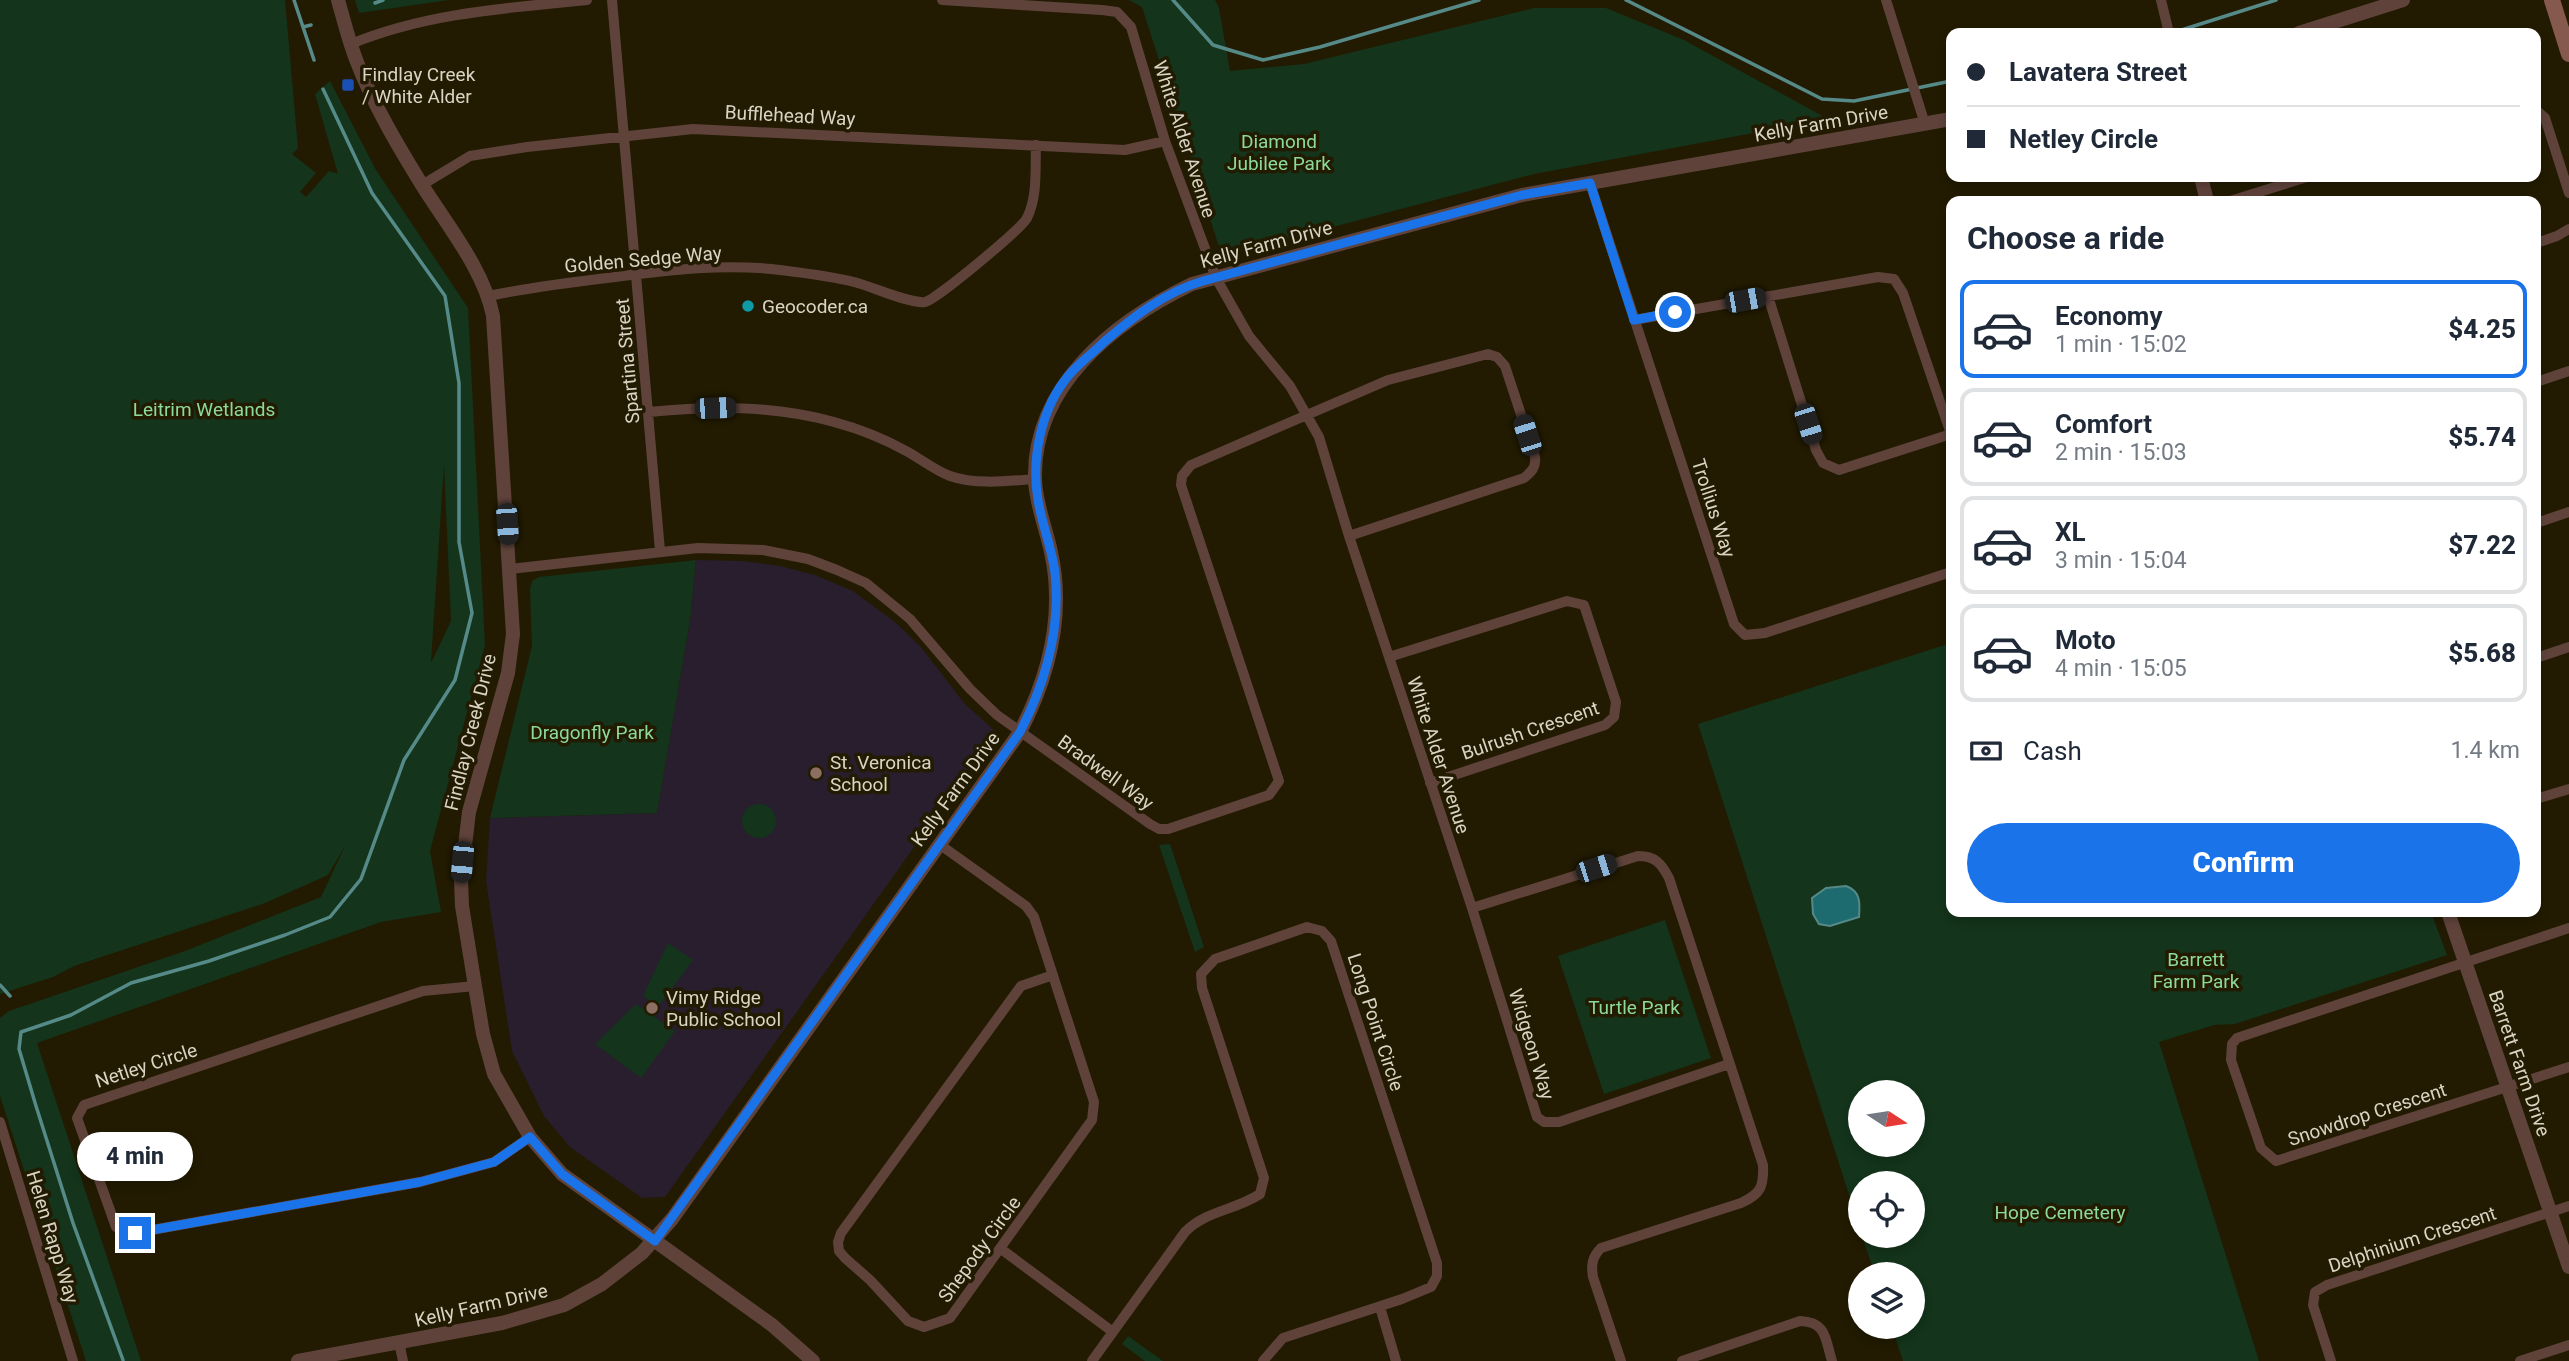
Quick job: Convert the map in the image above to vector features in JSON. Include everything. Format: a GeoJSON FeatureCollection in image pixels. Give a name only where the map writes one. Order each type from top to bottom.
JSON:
{"type":"FeatureCollection","features":[{"type":"Feature","properties":{"kind":"main road"},"geometry":{"type":"LineString","coordinates":[[2552,0],[2569,54]]}},
{"type":"Feature","properties":{"kind":"street","name":"Findlay Creek Drive"},"geometry":{"type":"LineString","coordinates":[[338,0],[365,80],[422,185],[489,296],[493,316],[513,634],[508,673],[469,812],[461,879],[462,906],[483,1034],[494,1074],[530,1137],[562,1174],[772,1325],[813,1361]]}},
{"type":"Feature","properties":{"kind":"street"},"geometry":{"type":"LineString","coordinates":[[351,44],[385,31],[435,18],[587,0]]}},
{"type":"Feature","properties":{"kind":"street","name":"Spartina Street"},"geometry":{"type":"LineString","coordinates":[[612,0],[660,551]]}},
{"type":"Feature","properties":{"kind":"street","name":"White Alder Avenue"},"geometry":{"type":"LineString","coordinates":[[942,0],[1116,12],[1131,27],[1165,141],[1207,260],[1249,336],[1290,386],[1319,437],[1472,908]]}},
{"type":"Feature","properties":{"kind":"street"},"geometry":{"type":"LineString","coordinates":[[1886,0],[1925,124]]}},
{"type":"Feature","properties":{"kind":"street"},"geometry":{"type":"LineString","coordinates":[[2161,0],[2168,28]]}},
{"type":"Feature","properties":{"kind":"street"},"geometry":{"type":"LineString","coordinates":[[2315,28],[2403,0]]}},
{"type":"Feature","properties":{"kind":"street"},"geometry":{"type":"LineString","coordinates":[[2541,114],[2545,118],[2569,193]]}},
{"type":"Feature","properties":{"kind":"street","name":"Kelly Farm Drive"},"geometry":{"type":"LineString","coordinates":[[298,1361],[502,1323],[564,1305],[602,1284],[655,1241],[1020,732],[1047,669],[1055,622],[1055,574],[1035,479],[1045,418],[1069,374],[1124,325],[1155,303],[1192,284],[1522,195],[1946,120]]}},
{"type":"Feature","properties":{"kind":"street","name":"Bufflehead Way"},"geometry":{"type":"LineString","coordinates":[[422,185],[470,156],[622,136],[718,129],[1125,150],[1165,141]]}},
{"type":"Feature","properties":{"kind":"street","name":"Golden Sedge Way"},"geometry":{"type":"LineString","coordinates":[[489,296],[637,274],[699,268],[776,269],[853,282],[913,301],[927,302],[978,264],[1026,221],[1034,202],[1035,145]]}},
{"type":"Feature","properties":{"kind":"street"},"geometry":{"type":"LineString","coordinates":[[2246,196],[2291,182]]}},
{"type":"Feature","properties":{"kind":"street","name":"Trollius Way"},"geometry":{"type":"LineString","coordinates":[[1590,183],[1734,624],[1745,635],[1765,633],[1946,574]]}},
{"type":"Feature","properties":{"kind":"street"},"geometry":{"type":"LineString","coordinates":[[2541,241],[2569,229]]}},
{"type":"Feature","properties":{"kind":"street"},"geometry":{"type":"LineString","coordinates":[[1634,320],[1878,277],[1894,279],[1903,293],[1946,419]]}},
{"type":"Feature","properties":{"kind":"street"},"geometry":{"type":"LineString","coordinates":[[1768,296],[1816,450],[1823,463],[1839,470],[1946,436]]}},
{"type":"Feature","properties":{"kind":"street"},"geometry":{"type":"LineString","coordinates":[[1308,415],[1388,380],[1488,354],[1497,357],[1505,366],[1535,457],[1533,471],[1524,478],[1349,536]]}},
{"type":"Feature","properties":{"kind":"street"},"geometry":{"type":"LineString","coordinates":[[2541,380],[2569,371]]}},
{"type":"Feature","properties":{"kind":"street"},"geometry":{"type":"LineString","coordinates":[[649,412],[736,407],[785,412],[834,422],[874,435],[949,476],[983,481],[1035,479]]}},
{"type":"Feature","properties":{"kind":"street","name":"Bradwell Way"},"geometry":{"type":"LineString","coordinates":[[510,569],[698,548],[763,550],[808,559],[866,583],[910,619],[970,689],[997,715],[1150,824],[1160,829],[1168,829],[1269,795],[1279,781],[1181,485],[1182,476],[1191,465],[1308,415]]}},
{"type":"Feature","properties":{"kind":"street"},"geometry":{"type":"LineString","coordinates":[[2541,521],[2569,512]]}},
{"type":"Feature","properties":{"kind":"street","name":"Bulrush Crescent"},"geometry":{"type":"LineString","coordinates":[[1389,657],[1567,600],[1584,605],[1612,690],[1616,710],[1614,718],[1605,725],[1430,783]]}},
{"type":"Feature","properties":{"kind":"street"},"geometry":{"type":"LineString","coordinates":[[2541,656],[2569,647]]}},
{"type":"Feature","properties":{"kind":"street"},"geometry":{"type":"LineString","coordinates":[[2541,797],[2569,789]]}},
{"type":"Feature","properties":{"kind":"street","name":"Shepody Circle"},"geometry":{"type":"LineString","coordinates":[[939,844],[1026,906],[1034,917],[1053,975],[1094,1102],[1092,1120],[950,1318],[924,1327],[908,1321],[839,1251],[841,1233],[1021,986],[1053,975]]}},
{"type":"Feature","properties":{"kind":"street"},"geometry":{"type":"LineString","coordinates":[[1472,908],[1638,856],[1650,856],[1661,864],[1669,878],[1763,1164],[1761,1190],[1741,1203],[1601,1248],[1596,1253],[1591,1266],[1593,1276],[1621,1361]]}},
{"type":"Feature","properties":{"kind":"street","name":"Widgeon Way"},"geometry":{"type":"LineString","coordinates":[[1472,908],[1533,1108],[1537,1117],[1544,1122],[1559,1122],[1729,1065]]}},
{"type":"Feature","properties":{"kind":"street","name":"Barrett Farm Drive"},"geometry":{"type":"LineString","coordinates":[[2450,917],[2569,1267]]}},
{"type":"Feature","properties":{"kind":"street","name":"Long Point Circle"},"geometry":{"type":"LineString","coordinates":[[1092,1361],[1196,1220],[1245,1204],[1260,1194],[1264,1178],[1202,988],[1201,974],[1215,959],[1307,927],[1322,932],[1331,941],[1437,1263],[1437,1276],[1431,1287],[1380,1307],[1283,1338],[1263,1361]]}},
{"type":"Feature","properties":{"kind":"street"},"geometry":{"type":"LineString","coordinates":[[2465,962],[2569,928]]}},
{"type":"Feature","properties":{"kind":"street","name":"Snowdrop Crescent"},"geometry":{"type":"LineString","coordinates":[[2465,962],[2237,1038],[2232,1044],[2231,1060],[2260,1148],[2276,1161],[2508,1086]]}},
{"type":"Feature","properties":{"kind":"street","name":"Netley Circle"},"geometry":{"type":"LineString","coordinates":[[475,986],[423,991],[83,1105],[77,1118],[116,1227],[125,1233],[135,1233],[420,1182],[494,1162],[530,1137]]}},
{"type":"Feature","properties":{"kind":"street"},"geometry":{"type":"LineString","coordinates":[[2508,1086],[2569,1067]]}},
{"type":"Feature","properties":{"kind":"street","name":"Helen Rapp Way"},"geometry":{"type":"LineString","coordinates":[[0,1122],[74,1361]]}},
{"type":"Feature","properties":{"kind":"street"},"geometry":{"type":"LineString","coordinates":[[2550,1212],[2569,1206]]}},
{"type":"Feature","properties":{"kind":"street","name":"Delphinium Crescent"},"geometry":{"type":"LineString","coordinates":[[2331,1361],[2313,1304],[2315,1292],[2327,1285],[2550,1212]]}},
{"type":"Feature","properties":{"kind":"street"},"geometry":{"type":"LineString","coordinates":[[1000,1249],[1113,1332]]}},
{"type":"Feature","properties":{"kind":"street"},"geometry":{"type":"LineString","coordinates":[[1380,1307],[1396,1361]]}},
{"type":"Feature","properties":{"kind":"street"},"geometry":{"type":"LineString","coordinates":[[1682,1361],[1800,1321],[1814,1322],[1822,1329],[1832,1361]]}},
{"type":"Feature","properties":{"kind":"street"},"geometry":{"type":"LineString","coordinates":[[399,1342],[403,1361]]}},
{"type":"Feature","properties":{"kind":"street"},"geometry":{"type":"LineString","coordinates":[[2520,1361],[2569,1345]]}},
{"type":"Feature","properties":{"kind":"shaded area"},"geometry":{"type":"Polygon","coordinates":[[[696,560],[743,561],[780,566],[815,575],[853,591],[895,622],[920,646],[965,704],[996,732],[665,1197],[642,1198],[570,1147],[544,1116],[512,1051],[486,881],[490,818],[657,813],[690,621],[696,560]]]}},
{"type":"Feature","properties":{"kind":"green space","name":"Leitrim Wetlands"},"geometry":{"type":"Polygon","coordinates":[[[0,0],[285,0],[298,148],[292,154],[316,173],[300,192],[306,197],[329,171],[338,174],[315,94],[330,81],[376,170],[468,308],[485,645],[430,851],[441,912],[381,922],[37,1043],[141,1361],[86,1361],[0,1096],[0,1018],[9,1011],[185,951],[321,897],[345,846],[328,875],[265,903],[74,966],[53,977],[0,994],[0,0]],[[444,465],[431,661],[451,621],[444,465]]]}},
{"type":"Feature","properties":{"kind":"green space"},"geometry":{"type":"Polygon","coordinates":[[[355,0],[449,0],[359,13],[355,0]]]}},
{"type":"Feature","properties":{"kind":"green space","name":"Diamond Jubilee Park"},"geometry":{"type":"Polygon","coordinates":[[[1129,0],[1215,0],[1219,8],[1230,71],[1304,64],[1534,8],[1606,8],[1684,40],[1828,119],[1534,174],[1222,256],[1142,7],[1129,0]]]}},
{"type":"Feature","properties":{"kind":"green space","name":"Dragonfly Park"},"geometry":{"type":"Polygon","coordinates":[[[696,560],[690,621],[657,813],[490,818],[532,646],[532,581],[539,577],[696,560]]]}},
{"type":"Feature","properties":{"kind":"green space","name":"Hope Cemetery"},"geometry":{"type":"Polygon","coordinates":[[[1946,645],[1946,917],[2433,917],[2447,955],[2235,1024],[2214,1025],[2159,1042],[2259,1361],[1903,1361],[1896,1339],[1925,1339],[1925,1262],[1871,1262],[1866,1248],[1925,1248],[1925,1171],[1848,1171],[1848,1192],[1698,724],[1946,645]]]}},
{"type":"Feature","properties":{"kind":"green space"},"geometry":{"type":"Polygon","coordinates":[[[759,804],[771,809],[776,821],[771,833],[759,838],[747,833],[742,821],[747,809],[759,804]]]}},
{"type":"Feature","properties":{"kind":"green space"},"geometry":{"type":"Polygon","coordinates":[[[1170,844],[1204,947],[1195,952],[1159,845],[1170,844]]]}},
{"type":"Feature","properties":{"kind":"green space","name":"Turtle Park"},"geometry":{"type":"Polygon","coordinates":[[[1665,920],[1711,1058],[1604,1094],[1558,956],[1665,920]]]}},
{"type":"Feature","properties":{"kind":"green space"},"geometry":{"type":"Polygon","coordinates":[[[668,943],[693,960],[658,1007],[643,996],[668,943]]]}},
{"type":"Feature","properties":{"kind":"green space"},"geometry":{"type":"Polygon","coordinates":[[[636,1004],[675,1031],[641,1078],[595,1044],[636,1004]]]}},
{"type":"Feature","properties":{"kind":"green space"},"geometry":{"type":"Polygon","coordinates":[[[1128,1336],[1163,1361],[1145,1361],[1122,1344],[1128,1336]]]}},
{"type":"Feature","properties":{"kind":"water"},"geometry":{"type":"Polygon","coordinates":[[[1846,886],[1857,895],[1859,917],[1830,926],[1819,924],[1813,914],[1812,898],[1826,888],[1846,886]]]}},
{"type":"Feature","properties":{"kind":"waterway"},"geometry":{"type":"LineString","coordinates":[[294,0],[314,60]]}},
{"type":"Feature","properties":{"kind":"waterway"},"geometry":{"type":"LineString","coordinates":[[375,3],[383,0]]}},
{"type":"Feature","properties":{"kind":"waterway"},"geometry":{"type":"LineString","coordinates":[[1173,0],[1213,45],[1263,60],[1320,47],[1479,0]]}},
{"type":"Feature","properties":{"kind":"waterway"},"geometry":{"type":"LineString","coordinates":[[1626,0],[1822,99],[1854,101],[1946,82]]}},
{"type":"Feature","properties":{"kind":"waterway"},"geometry":{"type":"LineString","coordinates":[[2188,28],[2276,0]]}},
{"type":"Feature","properties":{"kind":"waterway"},"geometry":{"type":"LineString","coordinates":[[303,27],[311,25]]}},
{"type":"Feature","properties":{"kind":"waterway"},"geometry":{"type":"LineString","coordinates":[[123,1360],[73,1223],[36,1106],[19,1049],[21,1032],[71,1015],[131,983],[209,961],[330,917],[361,879],[404,760],[455,680],[472,613],[459,542],[459,383],[445,296],[372,193],[323,89]]}},
{"type":"Feature","properties":{"kind":"waterway"},"geometry":{"type":"LineString","coordinates":[[0,985],[10,996]]}},
{"type":"Feature","properties":{"kind":"place","name":"Findlay Creek / White Alder"},"geometry":{"type":"Point","coordinates":[348,85]}},
{"type":"Feature","properties":{"kind":"place","name":"Geocoder.ca"},"geometry":{"type":"Point","coordinates":[748,306]}},
{"type":"Feature","properties":{"kind":"place","name":"St. Veronica School"},"geometry":{"type":"Point","coordinates":[816,773]}},
{"type":"Feature","properties":{"kind":"place","name":"Vimy Ridge Public School"},"geometry":{"type":"Point","coordinates":[652,1008]}},
{"type":"Feature","properties":{"kind":"route"},"geometry":{"type":"LineString","coordinates":[[135,1233],[420,1182],[494,1162],[530,1137],[562,1174],[655,1241],[1020,732],[1030,714],[1047,669],[1055,622],[1055,574],[1035,479],[1045,418],[1069,374],[1124,325],[1155,303],[1192,284],[1522,195],[1590,183],[1634,320],[1675,312]]}},
{"type":"Feature","properties":{"kind":"park label","name":"Barrett Farm Park"},"geometry":{"type":"Point","coordinates":[2196,970]}}]}
